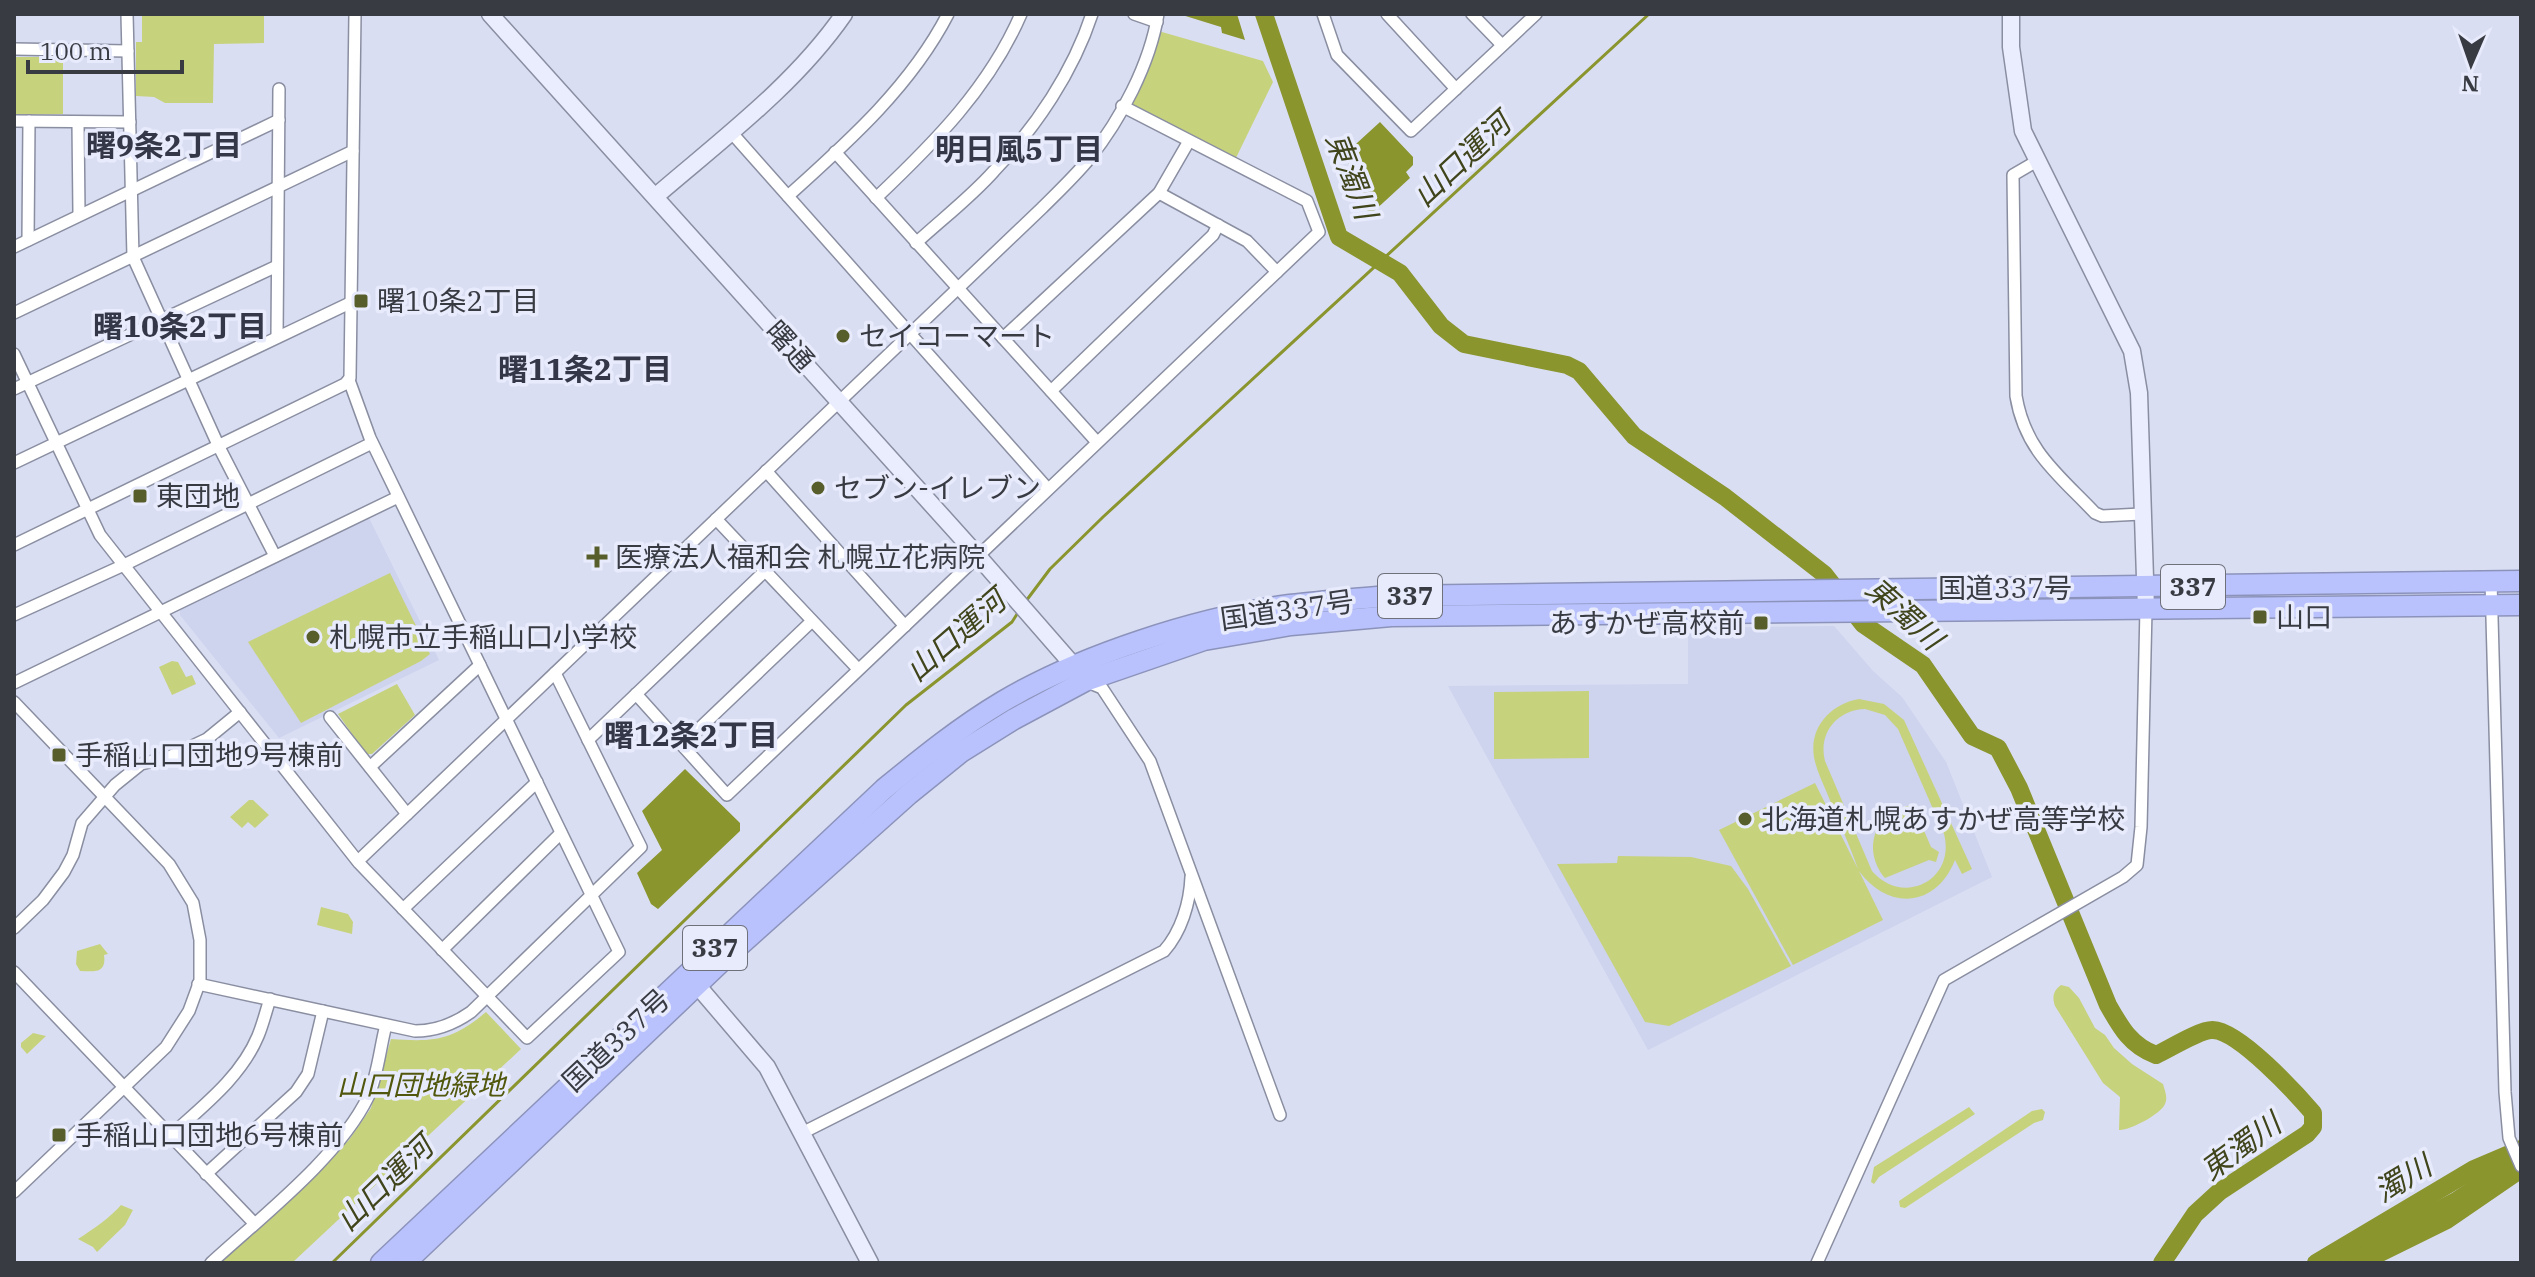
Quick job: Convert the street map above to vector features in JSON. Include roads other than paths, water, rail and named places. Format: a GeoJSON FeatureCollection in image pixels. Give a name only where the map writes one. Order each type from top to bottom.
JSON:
{"type":"FeatureCollection","features":[{"type":"Feature","properties":{"kind":"highway","name":"国道337号"},"geometry":{"type":"LineString","coordinates":[[405,1263],[884,789],[1004,701],[1080,673],[1197,623],[1288,605],[1388,596],[2521,581]]}},
{"type":"Feature","properties":{"kind":"highway","name":"国道337号"},"geometry":{"type":"LineString","coordinates":[[1080,673],[1204,640],[1305,624],[1391,616],[2521,605]]}},
{"type":"Feature","properties":{"kind":"highway","name":"国道337号"},"geometry":{"type":"LineString","coordinates":[[381,1263],[693,979]]}},
{"type":"Feature","properties":{"kind":"street"},"geometry":{"type":"LineString","coordinates":[[127,14],[133,257],[219,447],[275,556]]}},
{"type":"Feature","properties":{"kind":"street"},"geometry":{"type":"LineString","coordinates":[[14,354],[100,535],[358,861],[527,1038],[619,952],[372,443],[349,380],[355,14]]}},
{"type":"Feature","properties":{"kind":"street","name":"曙通"},"geometry":{"type":"LineString","coordinates":[[490,14],[1080,673]]}},
{"type":"Feature","properties":{"kind":"street"},"geometry":{"type":"LineString","coordinates":[[656,196],[731,132],[808,59],[844,14]]}},
{"type":"Feature","properties":{"kind":"street"},"geometry":{"type":"LineString","coordinates":[[788,196],[915,70],[948,14]]}},
{"type":"Feature","properties":{"kind":"street"},"geometry":{"type":"LineString","coordinates":[[876,198],[939,137],[988,78],[1007,47],[1021,14]]}},
{"type":"Feature","properties":{"kind":"street"},"geometry":{"type":"LineString","coordinates":[[916,243],[994,172],[1031,126],[1052,97],[1092,14]]}},
{"type":"Feature","properties":{"kind":"street"},"geometry":{"type":"LineString","coordinates":[[358,861],[1042,208],[1088,160],[1138,75],[1158,18],[1134,14]]}},
{"type":"Feature","properties":{"kind":"street"},"geometry":{"type":"LineString","coordinates":[[1323,14],[1337,55],[1411,131],[1536,14]]}},
{"type":"Feature","properties":{"kind":"street"},"geometry":{"type":"LineString","coordinates":[[1387,14],[1456,89]]}},
{"type":"Feature","properties":{"kind":"street"},"geometry":{"type":"LineString","coordinates":[[1472,14],[1502,45]]}},
{"type":"Feature","properties":{"kind":"street"},"geometry":{"type":"LineString","coordinates":[[1817,1263],[1944,980],[2123,877],[2137,865],[2141,827],[2146,609],[2139,393],[2132,351],[2023,131],[2016,99],[2011,14]]}},
{"type":"Feature","properties":{"kind":"street"},"geometry":{"type":"LineString","coordinates":[[14,49],[128,51]]}},
{"type":"Feature","properties":{"kind":"street"},"geometry":{"type":"LineString","coordinates":[[277,337],[279,89]]}},
{"type":"Feature","properties":{"kind":"street"},"geometry":{"type":"LineString","coordinates":[[636,694],[727,795],[1319,232],[1307,201],[1122,106]]}},
{"type":"Feature","properties":{"kind":"street"},"geometry":{"type":"LineString","coordinates":[[14,247],[279,120]]}},
{"type":"Feature","properties":{"kind":"street"},"geometry":{"type":"LineString","coordinates":[[14,121],[130,122]]}},
{"type":"Feature","properties":{"kind":"street"},"geometry":{"type":"LineString","coordinates":[[28,240],[29,121]]}},
{"type":"Feature","properties":{"kind":"street"},"geometry":{"type":"LineString","coordinates":[[78,122],[79,214]]}},
{"type":"Feature","properties":{"kind":"street"},"geometry":{"type":"LineString","coordinates":[[731,132],[1047,488]]}},
{"type":"Feature","properties":{"kind":"street"},"geometry":{"type":"LineString","coordinates":[[1003,338],[1159,193],[1189,141]]}},
{"type":"Feature","properties":{"kind":"street"},"geometry":{"type":"LineString","coordinates":[[14,313],[353,151]]}},
{"type":"Feature","properties":{"kind":"street"},"geometry":{"type":"LineString","coordinates":[[835,152],[1096,441]]}},
{"type":"Feature","properties":{"kind":"street"},"geometry":{"type":"LineString","coordinates":[[2037,161],[2013,175],[2016,396],[2019,412],[2035,451],[2095,513],[2102,516],[2141,514]]}},
{"type":"Feature","properties":{"kind":"street"},"geometry":{"type":"LineString","coordinates":[[1159,193],[1247,241],[1277,272]]}},
{"type":"Feature","properties":{"kind":"street"},"geometry":{"type":"LineString","coordinates":[[1051,391],[1213,235],[1218,225]]}},
{"type":"Feature","properties":{"kind":"street"},"geometry":{"type":"LineString","coordinates":[[14,389],[277,266]]}},
{"type":"Feature","properties":{"kind":"street"},"geometry":{"type":"LineString","coordinates":[[14,463],[352,302]]}},
{"type":"Feature","properties":{"kind":"street"},"geometry":{"type":"LineString","coordinates":[[14,545],[219,447],[349,380]]}},
{"type":"Feature","properties":{"kind":"street"},"geometry":{"type":"LineString","coordinates":[[14,615],[124,565],[372,443]]}},
{"type":"Feature","properties":{"kind":"street"},"geometry":{"type":"LineString","coordinates":[[766,471],[905,626]]}},
{"type":"Feature","properties":{"kind":"street"},"geometry":{"type":"LineString","coordinates":[[14,683],[398,497]]}},
{"type":"Feature","properties":{"kind":"street"},"geometry":{"type":"LineString","coordinates":[[716,519],[858,669]]}},
{"type":"Feature","properties":{"kind":"street"},"geometry":{"type":"LineString","coordinates":[[588,740],[765,571]]}},
{"type":"Feature","properties":{"kind":"street"},"geometry":{"type":"LineString","coordinates":[[2491,581],[2505,1092],[2509,1138],[2521,1166]]}},
{"type":"Feature","properties":{"kind":"street"},"geometry":{"type":"LineString","coordinates":[[682,745],[812,621]]}},
{"type":"Feature","properties":{"kind":"street"},"geometry":{"type":"LineString","coordinates":[[370,767],[480,665]]}},
{"type":"Feature","properties":{"kind":"street"},"geometry":{"type":"LineString","coordinates":[[198,984],[386,1025],[428,1031],[457,1021],[487,996],[641,847],[555,673]]}},
{"type":"Feature","properties":{"kind":"street"},"geometry":{"type":"LineString","coordinates":[[1080,673],[1102,688],[1150,761],[1280,1115]]}},
{"type":"Feature","properties":{"kind":"street"},"geometry":{"type":"LineString","coordinates":[[14,702],[169,864],[193,903],[200,940],[198,984],[189,1011],[166,1047],[14,1190]]}},
{"type":"Feature","properties":{"kind":"street"},"geometry":{"type":"LineString","coordinates":[[14,928],[43,900],[64,872],[73,855],[82,823],[106,796],[141,764],[169,757],[207,739],[240,712]]}},
{"type":"Feature","properties":{"kind":"street"},"geometry":{"type":"LineString","coordinates":[[330,717],[407,814]]}},
{"type":"Feature","properties":{"kind":"street"},"geometry":{"type":"LineString","coordinates":[[403,909],[537,782]]}},
{"type":"Feature","properties":{"kind":"street"},"geometry":{"type":"LineString","coordinates":[[442,950],[561,833]]}},
{"type":"Feature","properties":{"kind":"street"},"geometry":{"type":"LineString","coordinates":[[802,1133],[1164,951],[1176,938],[1191,877]]}},
{"type":"Feature","properties":{"kind":"street"},"geometry":{"type":"LineString","coordinates":[[14,972],[254,1223]]}},
{"type":"Feature","properties":{"kind":"street"},"geometry":{"type":"LineString","coordinates":[[693,979],[767,1067],[870,1263]]}},
{"type":"Feature","properties":{"kind":"street"},"geometry":{"type":"LineString","coordinates":[[170,1136],[219,1092],[244,1062],[258,1037],[270,999]]}},
{"type":"Feature","properties":{"kind":"street"},"geometry":{"type":"LineString","coordinates":[[206,1174],[296,1092],[308,1074],[323,1011]]}},
{"type":"Feature","properties":{"kind":"street"},"geometry":{"type":"LineString","coordinates":[[211,1263],[324,1157],[352,1126],[369,1093],[386,1025]]}},
{"type":"Feature","properties":{"kind":"waterway","name":"東濁川"},"geometry":{"type":"LineString","coordinates":[[1264,14],[1339,237],[1400,273],[1441,326],[1464,344],[1567,365],[1579,371],[1634,436],[1725,497],[1824,574],[1863,624],[1923,665],[1972,736],[1998,748],[2019,788],[2108,1005],[2128,1035],[2140,1047],[2156,1055],[2201,1033],[2213,1030],[2224,1033],[2252,1051],[2313,1113],[2313,1127],[2307,1134],[2219,1192],[2195,1214],[2162,1263]]}},
{"type":"Feature","properties":{"kind":"waterway","name":"山口運河"},"geometry":{"type":"LineString","coordinates":[[1026,601],[1050,569],[1103,517],[1649,14]]}},
{"type":"Feature","properties":{"kind":"waterway","name":"山口運河"},"geometry":{"type":"LineString","coordinates":[[332,1263],[906,705],[1012,622],[1019,611]]}},
{"type":"Feature","properties":{"kind":"waterway","name":"濁川"},"geometry":{"type":"LineString","coordinates":[[2316,1263],[2474,1169],[2521,1149]]}},
{"type":"Feature","properties":{"kind":"place","name":"曙10条2丁目"},"geometry":{"type":"Point","coordinates":[361,301]}},
{"type":"Feature","properties":{"kind":"place","name":"セイコーマート"},"geometry":{"type":"Point","coordinates":[843,336]}},
{"type":"Feature","properties":{"kind":"place","name":"セブン-イレブン"},"geometry":{"type":"Point","coordinates":[818,488]}},
{"type":"Feature","properties":{"kind":"place","name":"東団地"},"geometry":{"type":"Point","coordinates":[140,496]}},
{"type":"Feature","properties":{"kind":"place","name":"医療法人福和会 札幌立花病院"},"geometry":{"type":"Point","coordinates":[597,557]}},
{"type":"Feature","properties":{"kind":"place","name":"山口"},"geometry":{"type":"Point","coordinates":[2260,617]}},
{"type":"Feature","properties":{"kind":"place","name":"あすかぜ高校前"},"geometry":{"type":"Point","coordinates":[1761,623]}},
{"type":"Feature","properties":{"kind":"place","name":"札幌市立手稲山口小学校"},"geometry":{"type":"Point","coordinates":[313,637]}},
{"type":"Feature","properties":{"kind":"place","name":"手稲山口団地9号棟前"},"geometry":{"type":"Point","coordinates":[59,755]}},
{"type":"Feature","properties":{"kind":"place","name":"北海道札幌あすかぜ高等学校"},"geometry":{"type":"Point","coordinates":[1745,819]}},
{"type":"Feature","properties":{"kind":"place","name":"手稲山口団地6号棟前"},"geometry":{"type":"Point","coordinates":[59,1135]}},
{"type":"Feature","properties":{"kind":"district","name":"曙9条2丁目"},"geometry":{"type":"Point","coordinates":[164,146]}},
{"type":"Feature","properties":{"kind":"district","name":"明日風5丁目"},"geometry":{"type":"Point","coordinates":[1019,150]}},
{"type":"Feature","properties":{"kind":"district","name":"曙10条2丁目"},"geometry":{"type":"Point","coordinates":[180,327]}},
{"type":"Feature","properties":{"kind":"district","name":"曙11条2丁目"},"geometry":{"type":"Point","coordinates":[585,370]}},
{"type":"Feature","properties":{"kind":"district","name":"曙12条2丁目"},"geometry":{"type":"Point","coordinates":[691,736]}},
{"type":"Feature","properties":{"kind":"park label","name":"山口団地緑地"},"geometry":{"type":"Point","coordinates":[421,1085]}}]}
